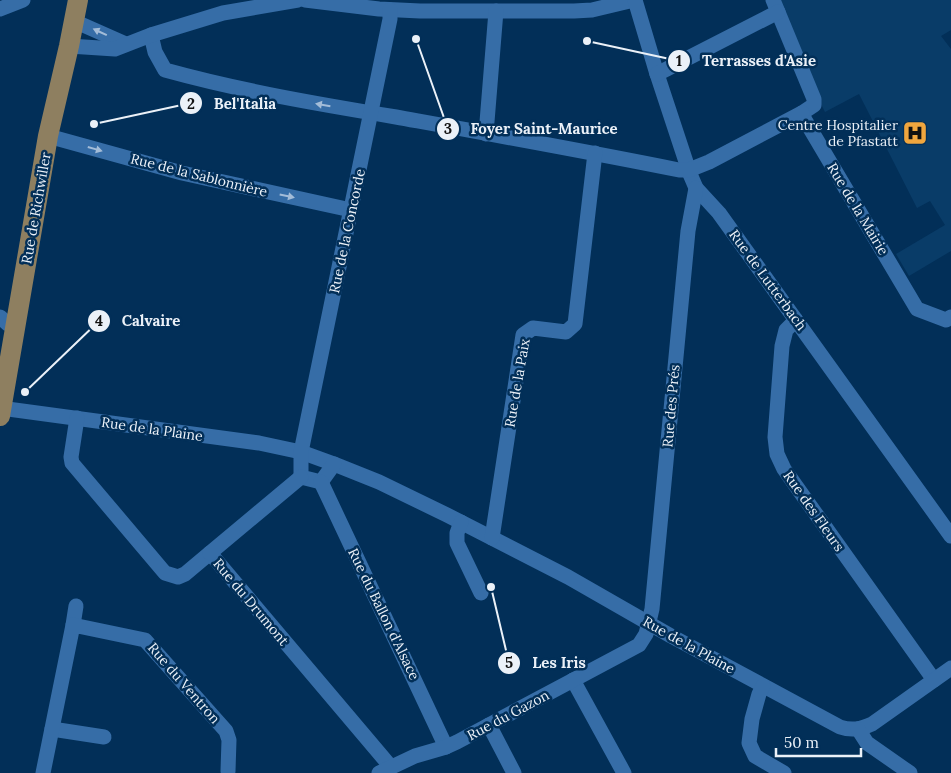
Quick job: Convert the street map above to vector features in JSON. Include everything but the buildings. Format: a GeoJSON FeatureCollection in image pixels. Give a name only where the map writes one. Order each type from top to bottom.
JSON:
{"type":"FeatureCollection","features":[{"type":"Feature","properties":{"kind":"main road","name":"Rue de Richwiller"},"geometry":{"type":"LineString","coordinates":[[0,411],[8,323],[78,0]]}},
{"type":"Feature","properties":{"kind":"street"},"geometry":{"type":"LineString","coordinates":[[0,9],[23,0]]}},
{"type":"Feature","properties":{"kind":"street"},"geometry":{"type":"LineString","coordinates":[[69,46],[107,50],[115,49],[151,35],[223,13],[298,0]]}},
{"type":"Feature","properties":{"kind":"street"},"geometry":{"type":"LineString","coordinates":[[305,0],[390,10],[408,5],[496,11],[583,11],[635,0]]}},
{"type":"Feature","properties":{"kind":"street","name":"Rue de Lutterbach"},"geometry":{"type":"LineString","coordinates":[[635,0],[657,74],[696,188],[720,213],[951,536]]}},
{"type":"Feature","properties":{"kind":"street"},"geometry":{"type":"LineString","coordinates":[[151,35],[155,52],[165,70],[203,80],[323,105],[679,170],[689,170],[708,162],[814,106],[814,99],[776,6],[657,74]]}},
{"type":"Feature","properties":{"kind":"street","name":"Rue de la Concorde"},"geometry":{"type":"LineString","coordinates":[[301,452],[390,19],[390,10]]}},
{"type":"Feature","properties":{"kind":"street"},"geometry":{"type":"LineString","coordinates":[[486,134],[496,11]]}},
{"type":"Feature","properties":{"kind":"street"},"geometry":{"type":"LineString","coordinates":[[74,21],[126,44]]}},
{"type":"Feature","properties":{"kind":"street","name":"Rue de la Mairie"},"geometry":{"type":"LineString","coordinates":[[802,113],[917,309],[949,319]]}},
{"type":"Feature","properties":{"kind":"street","name":"Rue de la Sablonnière"},"geometry":{"type":"LineString","coordinates":[[48,136],[182,173],[351,210]]}},
{"type":"Feature","properties":{"kind":"street","name":"Rue de la Paix"},"geometry":{"type":"LineString","coordinates":[[492,538],[523,335],[533,328],[566,332],[575,324],[595,154]]}},
{"type":"Feature","properties":{"kind":"street","name":"Rue des Prés"},"geometry":{"type":"LineString","coordinates":[[649,623],[652,609],[688,231],[696,188]]}},
{"type":"Feature","properties":{"kind":"street","name":"Rue des Fleurs"},"geometry":{"type":"LineString","coordinates":[[796,320],[786,330],[782,346],[775,437],[777,454],[784,469],[934,680]]}},
{"type":"Feature","properties":{"kind":"street","name":"Rue de la Plaine"},"geometry":{"type":"LineString","coordinates":[[0,411],[76,418],[259,444],[301,452],[334,464],[379,482],[568,577],[762,686],[840,727],[849,730],[858,729]]}},
{"type":"Feature","properties":{"kind":"street","name":"Rue du Drumont"},"geometry":{"type":"LineString","coordinates":[[76,418],[71,457],[72,463],[165,573],[178,577],[186,574],[210,553],[385,770]]}},
{"type":"Feature","properties":{"kind":"street"},"geometry":{"type":"LineString","coordinates":[[301,452],[301,477]]}},
{"type":"Feature","properties":{"kind":"street"},"geometry":{"type":"LineString","coordinates":[[301,477],[321,482],[334,464]]}},
{"type":"Feature","properties":{"kind":"street"},"geometry":{"type":"LineString","coordinates":[[210,553],[301,477]]}},
{"type":"Feature","properties":{"kind":"street","name":"Rue du Ballon d'Alsace"},"geometry":{"type":"LineString","coordinates":[[321,482],[446,747]]}},
{"type":"Feature","properties":{"kind":"street"},"geometry":{"type":"LineString","coordinates":[[461,522],[457,533],[457,543],[481,592]]}},
{"type":"Feature","properties":{"kind":"street"},"geometry":{"type":"LineString","coordinates":[[43,773],[76,606]]}},
{"type":"Feature","properties":{"kind":"street","name":"Rue du Gazon"},"geometry":{"type":"LineString","coordinates":[[385,770],[414,756],[446,747],[639,644],[646,634],[649,623]]}},
{"type":"Feature","properties":{"kind":"street","name":"Rue du Ventron"},"geometry":{"type":"LineString","coordinates":[[73,625],[145,640],[226,731],[229,740],[227,772]]}},
{"type":"Feature","properties":{"kind":"street"},"geometry":{"type":"LineString","coordinates":[[910,773],[867,743],[858,729],[872,724],[951,668]]}},
{"type":"Feature","properties":{"kind":"street"},"geometry":{"type":"LineString","coordinates":[[573,680],[624,773]]}},
{"type":"Feature","properties":{"kind":"street"},"geometry":{"type":"LineString","coordinates":[[762,686],[758,694],[752,719],[749,743],[755,756],[784,773]]}},
{"type":"Feature","properties":{"kind":"street"},"geometry":{"type":"LineString","coordinates":[[489,725],[514,773]]}},
{"type":"Feature","properties":{"kind":"street"},"geometry":{"type":"LineString","coordinates":[[52,728],[104,738]]}},
{"type":"Feature","properties":{"kind":"shaded area","name":"Centre Hospitalier de Pfastatt"},"geometry":{"type":"Polygon","coordinates":[[[778,0],[951,0],[951,30],[941,36],[951,49],[951,251],[909,276],[896,254],[945,225],[930,201],[917,208],[859,94],[825,112],[778,0]]]}},
{"type":"Feature","properties":{"kind":"place","name":"Foyer Saint-Maurice"},"geometry":{"type":"Point","coordinates":[416,39]}},
{"type":"Feature","properties":{"kind":"place","name":"Terrasses d'Asie"},"geometry":{"type":"Point","coordinates":[587,41]}},
{"type":"Feature","properties":{"kind":"place","name":"Bel'Italia"},"geometry":{"type":"Point","coordinates":[94,124]}},
{"type":"Feature","properties":{"kind":"place","name":"Centre Hospitalier de Pfastatt"},"geometry":{"type":"Point","coordinates":[915,133]}},
{"type":"Feature","properties":{"kind":"place","name":"Calvaire"},"geometry":{"type":"Point","coordinates":[25,392]}},
{"type":"Feature","properties":{"kind":"place","name":"Les Iris"},"geometry":{"type":"Point","coordinates":[491,587]}}]}
